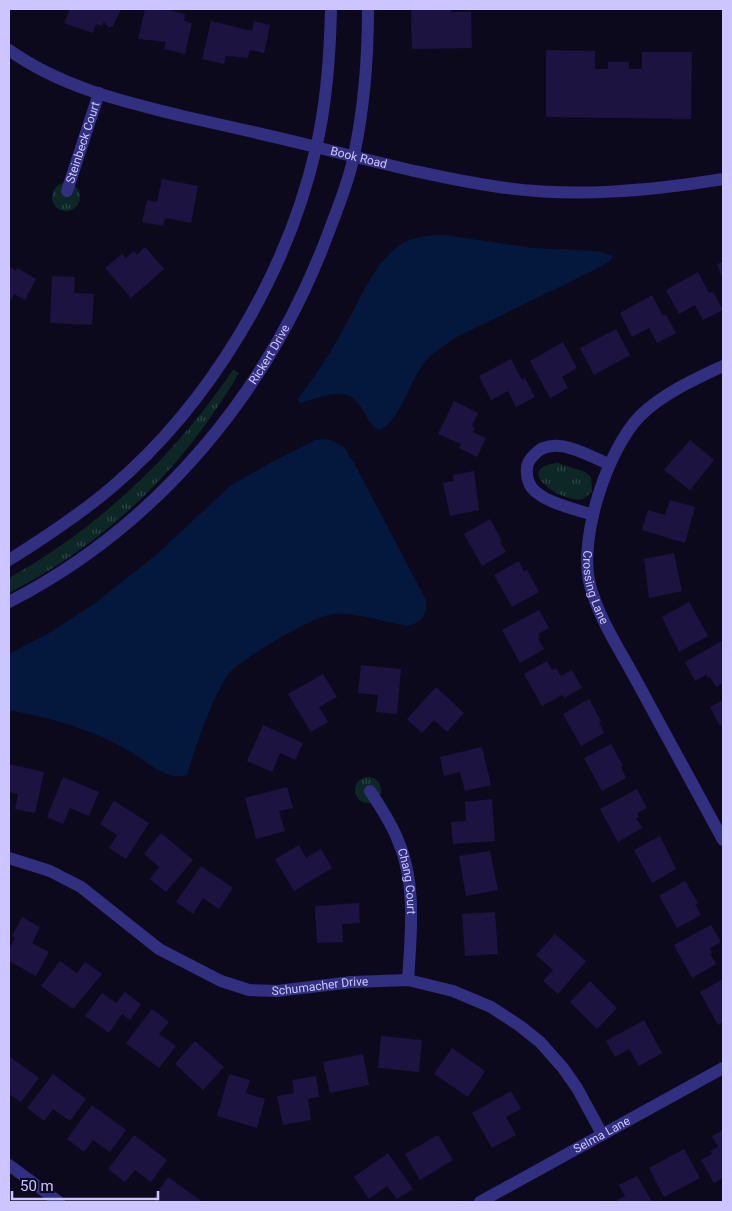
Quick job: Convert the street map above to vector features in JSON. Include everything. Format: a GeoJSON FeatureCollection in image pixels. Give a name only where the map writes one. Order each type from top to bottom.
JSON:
{"type":"FeatureCollection","features":[{"type":"Feature","properties":{"kind":"street"},"geometry":{"type":"LineString","coordinates":[[9,560],[52,533],[111,488],[163,437],[207,384],[247,323],[277,261],[303,196],[316,147],[327,82],[331,9]]}},
{"type":"Feature","properties":{"kind":"street","name":"Rickert Drive"},"geometry":{"type":"LineString","coordinates":[[9,602],[38,587],[95,550],[148,506],[202,451],[243,397],[286,328],[315,269],[354,156],[364,79],[368,9]]}},
{"type":"Feature","properties":{"kind":"street","name":"Book Road"},"geometry":{"type":"LineString","coordinates":[[9,50],[38,69],[70,85],[144,106],[459,180],[546,191],[619,192],[723,179]]}},
{"type":"Feature","properties":{"kind":"street","name":"Steinbeck Court"},"geometry":{"type":"LineString","coordinates":[[68,191],[99,93]]}},
{"type":"Feature","properties":{"kind":"street","name":"Crossing Lane"},"geometry":{"type":"LineString","coordinates":[[723,366],[677,390],[640,415],[621,442],[609,464],[593,515],[588,539],[587,569],[597,606],[723,840]]}},
{"type":"Feature","properties":{"kind":"street"},"geometry":{"type":"LineString","coordinates":[[593,515],[543,497],[534,491],[526,475],[527,465],[538,450],[555,445],[609,464]]}},
{"type":"Feature","properties":{"kind":"street","name":"Chang Court"},"geometry":{"type":"LineString","coordinates":[[370,790],[398,838],[405,862],[410,893],[412,925],[408,980]]}},
{"type":"Feature","properties":{"kind":"street","name":"Schumacher Drive"},"geometry":{"type":"LineString","coordinates":[[9,858],[50,871],[80,887],[159,949],[221,981],[249,990],[277,991],[352,982],[408,980],[453,992],[491,1007],[540,1042],[563,1068],[577,1088],[602,1134]]}},
{"type":"Feature","properties":{"kind":"street","name":"Selma Lane"},"geometry":{"type":"LineString","coordinates":[[480,1202],[723,1068]]}},
{"type":"Feature","properties":{"kind":"street"},"geometry":{"type":"LineString","coordinates":[[9,1165],[60,1202]]}},
{"type":"Feature","properties":{"kind":"green space"},"geometry":{"type":"Polygon","coordinates":[[[66,183],[76,187],[80,197],[76,207],[66,211],[56,207],[52,197],[56,187],[66,183]]]}},
{"type":"Feature","properties":{"kind":"green space"},"geometry":{"type":"Polygon","coordinates":[[[233,370],[239,373],[217,408],[168,472],[140,500],[111,526],[79,550],[45,573],[9,593],[9,578],[74,536],[105,512],[161,460],[233,370]]]}},
{"type":"Feature","properties":{"kind":"green space"},"geometry":{"type":"Polygon","coordinates":[[[558,463],[585,472],[591,477],[592,491],[583,499],[574,499],[564,496],[545,485],[540,478],[539,471],[544,466],[558,463]]]}},
{"type":"Feature","properties":{"kind":"green space"},"geometry":{"type":"Polygon","coordinates":[[[368,777],[377,781],[381,790],[377,799],[368,803],[359,799],[355,790],[359,781],[368,777]]]}},
{"type":"Feature","properties":{"kind":"water"},"geometry":{"type":"Polygon","coordinates":[[[444,235],[533,248],[598,251],[613,256],[610,261],[594,270],[453,339],[429,357],[423,364],[392,420],[378,430],[350,396],[343,394],[326,395],[300,403],[297,399],[328,357],[377,269],[389,254],[407,241],[419,237],[444,235]]]}},
{"type":"Feature","properties":{"kind":"water"},"geometry":{"type":"Polygon","coordinates":[[[328,439],[344,447],[354,463],[426,600],[425,614],[420,620],[407,626],[356,615],[328,615],[305,624],[245,660],[227,676],[216,696],[204,724],[187,775],[172,776],[164,773],[115,743],[86,730],[9,710],[9,654],[49,633],[94,604],[156,555],[230,486],[315,440],[328,439]]]}},
{"type":"Feature","properties":{"kind":"building"},"geometry":{"type":"Polygon","coordinates":[[[70,9],[121,9],[113,26],[109,28],[104,22],[102,26],[96,24],[93,33],[64,23],[70,9]]]}},
{"type":"Feature","properties":{"kind":"building"},"geometry":{"type":"Polygon","coordinates":[[[145,9],[164,9],[185,14],[184,21],[192,23],[185,54],[164,49],[166,42],[138,39],[145,9]]]}},
{"type":"Feature","properties":{"kind":"building"},"geometry":{"type":"Polygon","coordinates":[[[411,9],[451,9],[451,12],[471,12],[472,48],[412,49],[411,9]]]}},
{"type":"Feature","properties":{"kind":"building"},"geometry":{"type":"Polygon","coordinates":[[[211,21],[252,31],[254,21],[270,25],[264,53],[250,50],[248,58],[226,56],[224,64],[202,59],[211,21]]]}},
{"type":"Feature","properties":{"kind":"building"},"geometry":{"type":"Polygon","coordinates":[[[546,50],[595,51],[595,69],[608,69],[608,62],[629,62],[629,69],[642,69],[642,52],[692,52],[691,119],[546,117],[546,50]]]}},
{"type":"Feature","properties":{"kind":"building"},"geometry":{"type":"Polygon","coordinates":[[[162,179],[198,186],[191,223],[165,218],[163,226],[142,222],[147,200],[157,202],[162,179]]]}},
{"type":"Feature","properties":{"kind":"building"},"geometry":{"type":"Polygon","coordinates":[[[145,247],[164,269],[131,298],[105,268],[122,254],[126,258],[134,251],[137,255],[145,247]]]}},
{"type":"Feature","properties":{"kind":"building"},"geometry":{"type":"Polygon","coordinates":[[[723,262],[723,280],[717,264],[723,262]]]}},
{"type":"Feature","properties":{"kind":"building"},"geometry":{"type":"Polygon","coordinates":[[[9,266],[16,271],[17,268],[36,279],[25,300],[14,294],[9,304],[9,266]]]}},
{"type":"Feature","properties":{"kind":"building"},"geometry":{"type":"Polygon","coordinates":[[[698,272],[709,293],[713,292],[723,310],[703,320],[695,305],[679,314],[666,290],[698,272]]]}},
{"type":"Feature","properties":{"kind":"building"},"geometry":{"type":"Polygon","coordinates":[[[52,276],[75,277],[74,293],[94,294],[92,325],[50,323],[52,276]]]}},
{"type":"Feature","properties":{"kind":"building"},"geometry":{"type":"Polygon","coordinates":[[[652,295],[663,316],[666,315],[676,333],[657,343],[649,328],[632,337],[620,313],[652,295]]]}},
{"type":"Feature","properties":{"kind":"building"},"geometry":{"type":"Polygon","coordinates":[[[616,329],[630,355],[594,375],[580,348],[616,329]]]}},
{"type":"Feature","properties":{"kind":"building"},"geometry":{"type":"Polygon","coordinates":[[[563,342],[577,368],[562,377],[568,388],[550,398],[530,361],[563,342]]]}},
{"type":"Feature","properties":{"kind":"building"},"geometry":{"type":"Polygon","coordinates":[[[511,359],[522,380],[525,378],[535,397],[516,407],[508,391],[491,400],[479,376],[511,359]]]}},
{"type":"Feature","properties":{"kind":"building"},"geometry":{"type":"Polygon","coordinates":[[[454,401],[478,413],[472,426],[475,428],[473,432],[486,438],[477,457],[459,448],[461,444],[438,434],[454,401]]]}},
{"type":"Feature","properties":{"kind":"building"},"geometry":{"type":"Polygon","coordinates":[[[690,440],[714,460],[690,490],[664,470],[690,440]]]}},
{"type":"Feature","properties":{"kind":"building"},"geometry":{"type":"Polygon","coordinates":[[[474,471],[479,510],[450,516],[443,483],[454,481],[453,475],[474,471]]]}},
{"type":"Feature","properties":{"kind":"building"},"geometry":{"type":"Polygon","coordinates":[[[670,500],[695,507],[685,543],[642,530],[648,510],[665,515],[670,500]]]}},
{"type":"Feature","properties":{"kind":"building"},"geometry":{"type":"Polygon","coordinates":[[[490,519],[506,552],[482,566],[464,534],[490,519]]]}},
{"type":"Feature","properties":{"kind":"building"},"geometry":{"type":"Polygon","coordinates":[[[674,553],[682,591],[649,598],[644,559],[674,553]]]}},
{"type":"Feature","properties":{"kind":"building"},"geometry":{"type":"Polygon","coordinates":[[[519,561],[524,572],[527,570],[539,592],[512,607],[494,575],[519,561]]]}},
{"type":"Feature","properties":{"kind":"building"},"geometry":{"type":"Polygon","coordinates":[[[689,602],[708,636],[679,652],[662,617],[689,602]]]}},
{"type":"Feature","properties":{"kind":"building"},"geometry":{"type":"Polygon","coordinates":[[[539,610],[549,628],[538,634],[540,637],[538,639],[544,649],[520,663],[502,630],[539,610]]]}},
{"type":"Feature","properties":{"kind":"building"},"geometry":{"type":"Polygon","coordinates":[[[722,641],[723,683],[716,687],[710,677],[708,678],[706,675],[695,681],[685,662],[722,641]]]}},
{"type":"Feature","properties":{"kind":"building"},"geometry":{"type":"Polygon","coordinates":[[[547,661],[552,670],[556,668],[561,676],[572,670],[582,688],[564,698],[562,695],[542,706],[524,674],[547,661]]]}},
{"type":"Feature","properties":{"kind":"building"},"geometry":{"type":"Polygon","coordinates":[[[361,665],[401,669],[397,714],[376,712],[378,695],[358,693],[361,665]]]}},
{"type":"Feature","properties":{"kind":"building"},"geometry":{"type":"Polygon","coordinates":[[[323,674],[337,697],[319,707],[328,722],[311,732],[288,694],[323,674]]]}},
{"type":"Feature","properties":{"kind":"building"},"geometry":{"type":"Polygon","coordinates":[[[436,687],[464,713],[447,732],[434,720],[422,733],[407,719],[436,687]]]}},
{"type":"Feature","properties":{"kind":"building"},"geometry":{"type":"Polygon","coordinates":[[[589,699],[601,721],[599,722],[604,733],[581,746],[563,714],[589,699]]]}},
{"type":"Feature","properties":{"kind":"building"},"geometry":{"type":"Polygon","coordinates":[[[723,700],[723,724],[720,726],[710,707],[723,700]]]}},
{"type":"Feature","properties":{"kind":"building"},"geometry":{"type":"Polygon","coordinates":[[[263,725],[303,743],[295,760],[280,753],[272,772],[247,761],[263,725]]]}},
{"type":"Feature","properties":{"kind":"building"},"geometry":{"type":"Polygon","coordinates":[[[611,744],[623,766],[621,767],[626,778],[602,791],[584,758],[611,744]]]}},
{"type":"Feature","properties":{"kind":"building"},"geometry":{"type":"Polygon","coordinates":[[[482,747],[491,785],[465,791],[460,772],[444,776],[440,757],[482,747]]]}},
{"type":"Feature","properties":{"kind":"building"},"geometry":{"type":"Polygon","coordinates":[[[9,764],[44,772],[35,813],[15,809],[18,794],[9,792],[9,764]]]}},
{"type":"Feature","properties":{"kind":"building"},"geometry":{"type":"Polygon","coordinates":[[[63,777],[99,792],[89,816],[70,808],[63,824],[47,817],[63,777]]]}},
{"type":"Feature","properties":{"kind":"building"},"geometry":{"type":"Polygon","coordinates":[[[287,787],[293,808],[279,811],[285,831],[256,839],[245,798],[287,787]]]}},
{"type":"Feature","properties":{"kind":"building"},"geometry":{"type":"Polygon","coordinates":[[[637,789],[647,808],[637,813],[639,817],[636,818],[642,828],[618,842],[600,809],[637,789]]]}},
{"type":"Feature","properties":{"kind":"building"},"geometry":{"type":"Polygon","coordinates":[[[492,799],[495,841],[453,844],[451,822],[466,821],[465,802],[492,799]]]}},
{"type":"Feature","properties":{"kind":"building"},"geometry":{"type":"Polygon","coordinates":[[[114,801],[149,823],[126,859],[109,848],[117,835],[100,824],[114,801]]]}},
{"type":"Feature","properties":{"kind":"building"},"geometry":{"type":"Polygon","coordinates":[[[161,833],[193,860],[166,892],[150,879],[159,867],[144,854],[161,833]]]}},
{"type":"Feature","properties":{"kind":"building"},"geometry":{"type":"Polygon","coordinates":[[[660,836],[676,869],[652,883],[634,850],[660,836]]]}},
{"type":"Feature","properties":{"kind":"building"},"geometry":{"type":"Polygon","coordinates":[[[299,845],[306,858],[321,849],[332,868],[294,891],[275,859],[299,845]]]}},
{"type":"Feature","properties":{"kind":"building"},"geometry":{"type":"Polygon","coordinates":[[[490,851],[498,890],[466,896],[459,856],[490,851]]]}},
{"type":"Feature","properties":{"kind":"building"},"geometry":{"type":"Polygon","coordinates":[[[201,866],[233,888],[219,909],[203,898],[193,914],[176,902],[201,866]]]}},
{"type":"Feature","properties":{"kind":"building"},"geometry":{"type":"Polygon","coordinates":[[[685,881],[698,903],[695,904],[701,915],[677,928],[659,896],[685,881]]]}},
{"type":"Feature","properties":{"kind":"building"},"geometry":{"type":"Polygon","coordinates":[[[359,903],[360,923],[342,924],[343,942],[317,943],[315,906],[359,903]]]}},
{"type":"Feature","properties":{"kind":"building"},"geometry":{"type":"Polygon","coordinates":[[[495,912],[498,954],[465,956],[462,914],[495,912]]]}},
{"type":"Feature","properties":{"kind":"building"},"geometry":{"type":"Polygon","coordinates":[[[22,917],[40,927],[32,943],[49,952],[36,976],[9,961],[9,949],[15,938],[12,936],[22,917]]]}},
{"type":"Feature","properties":{"kind":"building"},"geometry":{"type":"Polygon","coordinates":[[[711,925],[721,942],[710,948],[712,953],[710,954],[716,964],[692,978],[674,945],[711,925]]]}},
{"type":"Feature","properties":{"kind":"building"},"geometry":{"type":"Polygon","coordinates":[[[555,934],[586,961],[558,994],[543,981],[553,970],[536,955],[555,934]]]}},
{"type":"Feature","properties":{"kind":"building"},"geometry":{"type":"Polygon","coordinates":[[[60,961],[77,973],[85,962],[102,974],[73,1009],[41,986],[60,961]]]}},
{"type":"Feature","properties":{"kind":"building"},"geometry":{"type":"Polygon","coordinates":[[[723,979],[723,1022],[718,1025],[700,992],[723,979]]]}},
{"type":"Feature","properties":{"kind":"building"},"geometry":{"type":"Polygon","coordinates":[[[590,981],[617,1008],[597,1029],[570,1002],[590,981]]]}},
{"type":"Feature","properties":{"kind":"building"},"geometry":{"type":"Polygon","coordinates":[[[125,992],[141,1004],[130,1020],[122,1014],[109,1033],[85,1016],[102,993],[116,1003],[125,992]]]}},
{"type":"Feature","properties":{"kind":"building"},"geometry":{"type":"Polygon","coordinates":[[[152,1009],[169,1022],[159,1034],[176,1046],[159,1068],[126,1043],[152,1009]]]}},
{"type":"Feature","properties":{"kind":"building"},"geometry":{"type":"Polygon","coordinates":[[[644,1020],[662,1053],[639,1066],[629,1049],[615,1057],[606,1041],[644,1020]]]}},
{"type":"Feature","properties":{"kind":"building"},"geometry":{"type":"Polygon","coordinates":[[[381,1036],[422,1040],[419,1072],[378,1068],[381,1036]]]}},
{"type":"Feature","properties":{"kind":"building"},"geometry":{"type":"Polygon","coordinates":[[[195,1041],[224,1067],[203,1090],[175,1064],[195,1041]]]}},
{"type":"Feature","properties":{"kind":"building"},"geometry":{"type":"Polygon","coordinates":[[[452,1048],[485,1071],[468,1097],[434,1074],[452,1048]]]}},
{"type":"Feature","properties":{"kind":"building"},"geometry":{"type":"Polygon","coordinates":[[[363,1054],[369,1085],[330,1093],[323,1062],[363,1054]]]}},
{"type":"Feature","properties":{"kind":"building"},"geometry":{"type":"Polygon","coordinates":[[[9,1056],[39,1078],[21,1102],[9,1094],[9,1056]]]}},
{"type":"Feature","properties":{"kind":"building"},"geometry":{"type":"Polygon","coordinates":[[[53,1074],[86,1099],[70,1121],[53,1109],[44,1121],[27,1108],[53,1074]]]}},
{"type":"Feature","properties":{"kind":"building"},"geometry":{"type":"Polygon","coordinates":[[[229,1074],[250,1080],[246,1093],[265,1099],[257,1128],[217,1116],[229,1074]]]}},
{"type":"Feature","properties":{"kind":"building"},"geometry":{"type":"Polygon","coordinates":[[[316,1076],[319,1097],[308,1099],[311,1120],[283,1125],[277,1096],[294,1093],[292,1080],[316,1076]]]}},
{"type":"Feature","properties":{"kind":"building"},"geometry":{"type":"Polygon","coordinates":[[[511,1091],[521,1109],[506,1117],[516,1135],[492,1148],[472,1113],[511,1091]]]}},
{"type":"Feature","properties":{"kind":"building"},"geometry":{"type":"Polygon","coordinates":[[[92,1105],[126,1130],[110,1152],[93,1140],[84,1152],[67,1139],[92,1105]]]}},
{"type":"Feature","properties":{"kind":"building"},"geometry":{"type":"Polygon","coordinates":[[[723,1130],[723,1178],[714,1183],[701,1160],[712,1154],[710,1151],[718,1147],[712,1136],[723,1130]]]}},
{"type":"Feature","properties":{"kind":"building"},"geometry":{"type":"Polygon","coordinates":[[[134,1135],[167,1160],[151,1182],[135,1170],[125,1182],[108,1169],[134,1135]]]}},
{"type":"Feature","properties":{"kind":"building"},"geometry":{"type":"Polygon","coordinates":[[[438,1135],[453,1160],[420,1180],[405,1154],[438,1135]]]}},
{"type":"Feature","properties":{"kind":"building"},"geometry":{"type":"Polygon","coordinates":[[[684,1149],[700,1178],[664,1197],[649,1168],[684,1149]]]}},
{"type":"Feature","properties":{"kind":"building"},"geometry":{"type":"Polygon","coordinates":[[[388,1153],[413,1189],[397,1199],[387,1186],[369,1199],[354,1177],[388,1153]]]}},
{"type":"Feature","properties":{"kind":"building"},"geometry":{"type":"Polygon","coordinates":[[[637,1176],[652,1202],[618,1202],[617,1200],[625,1196],[619,1185],[637,1176]]]}},
{"type":"Feature","properties":{"kind":"building"},"geometry":{"type":"Polygon","coordinates":[[[168,1177],[200,1200],[198,1202],[156,1202],[153,1199],[168,1177]]]}}]}
